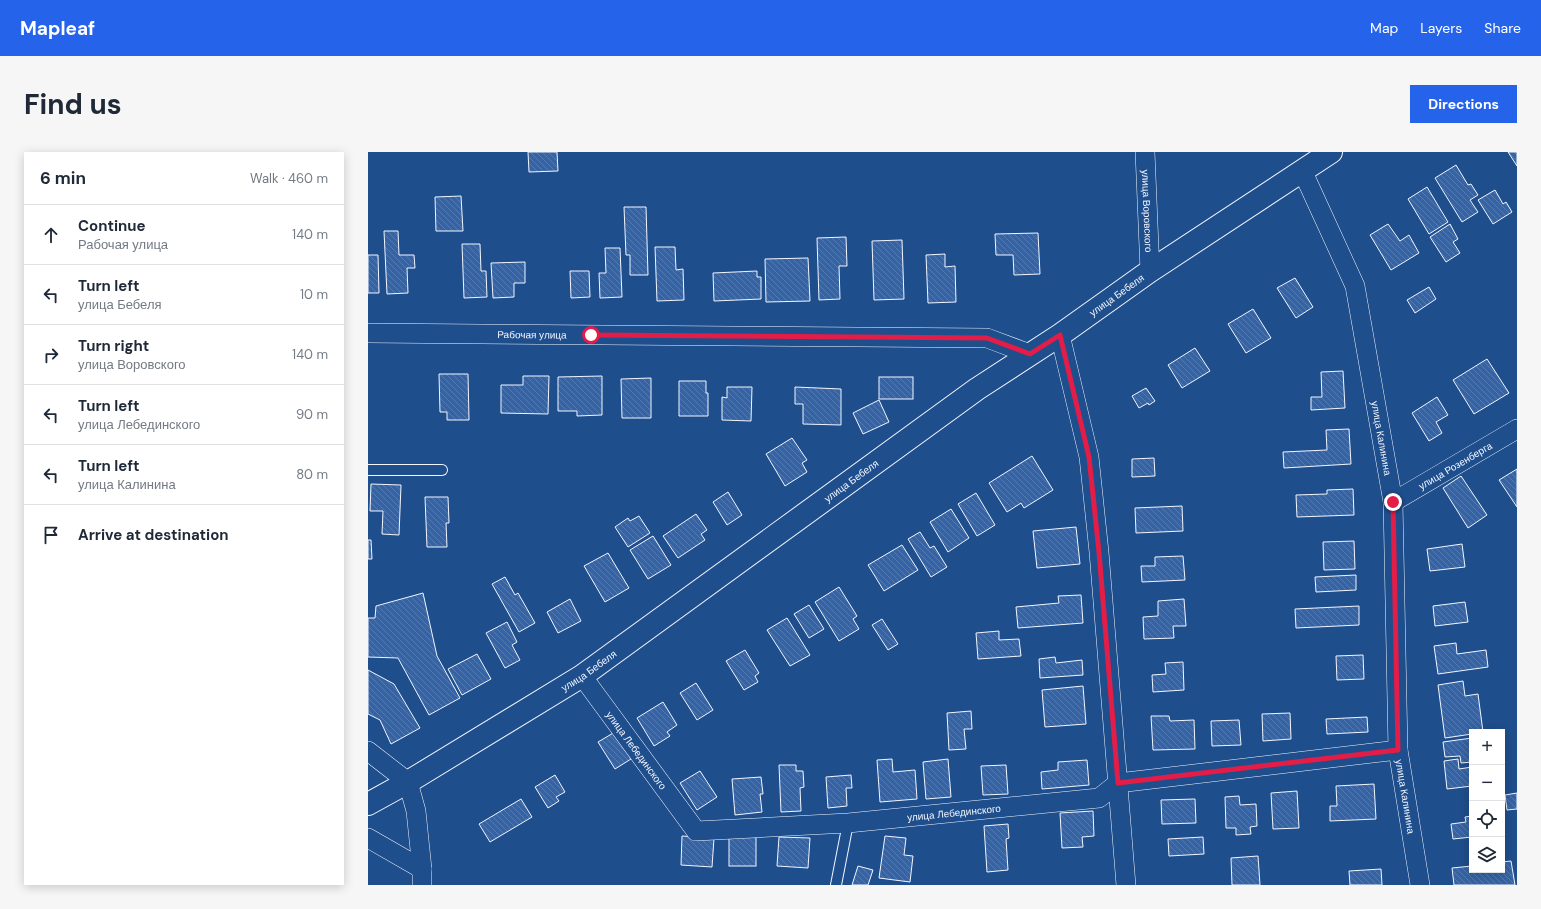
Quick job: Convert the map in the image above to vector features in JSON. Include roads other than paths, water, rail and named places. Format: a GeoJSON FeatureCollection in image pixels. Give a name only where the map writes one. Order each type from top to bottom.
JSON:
{"type":"FeatureCollection","features":[{"type":"Feature","properties":{"kind":"street","name":"улица Воровского"},"geometry":{"type":"LineString","coordinates":[[1145,152],[1150,271]]}},
{"type":"Feature","properties":{"kind":"street","name":"улица Бебеля"},"geometry":{"type":"LineString","coordinates":[[368,804],[408,782],[582,676],[977,389],[1060,335],[1150,271],[1331,152]]}},
{"type":"Feature","properties":{"kind":"street","name":"улица Калинина"},"geometry":{"type":"LineString","coordinates":[[1302,170],[1355,286],[1393,502],[1398,750],[1420,885]]}},
{"type":"Feature","properties":{"kind":"street","name":"Рабочая улица"},"geometry":{"type":"LineString","coordinates":[[368,333],[987,338],[1030,354]]}},
{"type":"Feature","properties":{"kind":"street"},"geometry":{"type":"LineString","coordinates":[[1060,335],[1089,457],[1099,552],[1126,885]]}},
{"type":"Feature","properties":{"kind":"street","name":"улица Розенберга"},"geometry":{"type":"LineString","coordinates":[[1393,502],[1517,429]]}},
{"type":"Feature","properties":{"kind":"street","name":"улица Лебединского"},"geometry":{"type":"LineString","coordinates":[[582,676],[696,831],[848,823],[1098,798],[1118,783]]}},
{"type":"Feature","properties":{"kind":"street"},"geometry":{"type":"LineString","coordinates":[[1118,783],[1398,750]]}},
{"type":"Feature","properties":{"kind":"street"},"geometry":{"type":"LineString","coordinates":[[368,751],[408,782],[416,811],[422,877]]}},
{"type":"Feature","properties":{"kind":"street"},"geometry":{"type":"LineString","coordinates":[[368,838],[422,877]]}},
{"type":"Feature","properties":{"kind":"lane"},"geometry":{"type":"LineString","coordinates":[[368,470],[442,470]]}},
{"type":"Feature","properties":{"kind":"lane"},"geometry":{"type":"LineString","coordinates":[[836,885],[848,823]]}}]}
